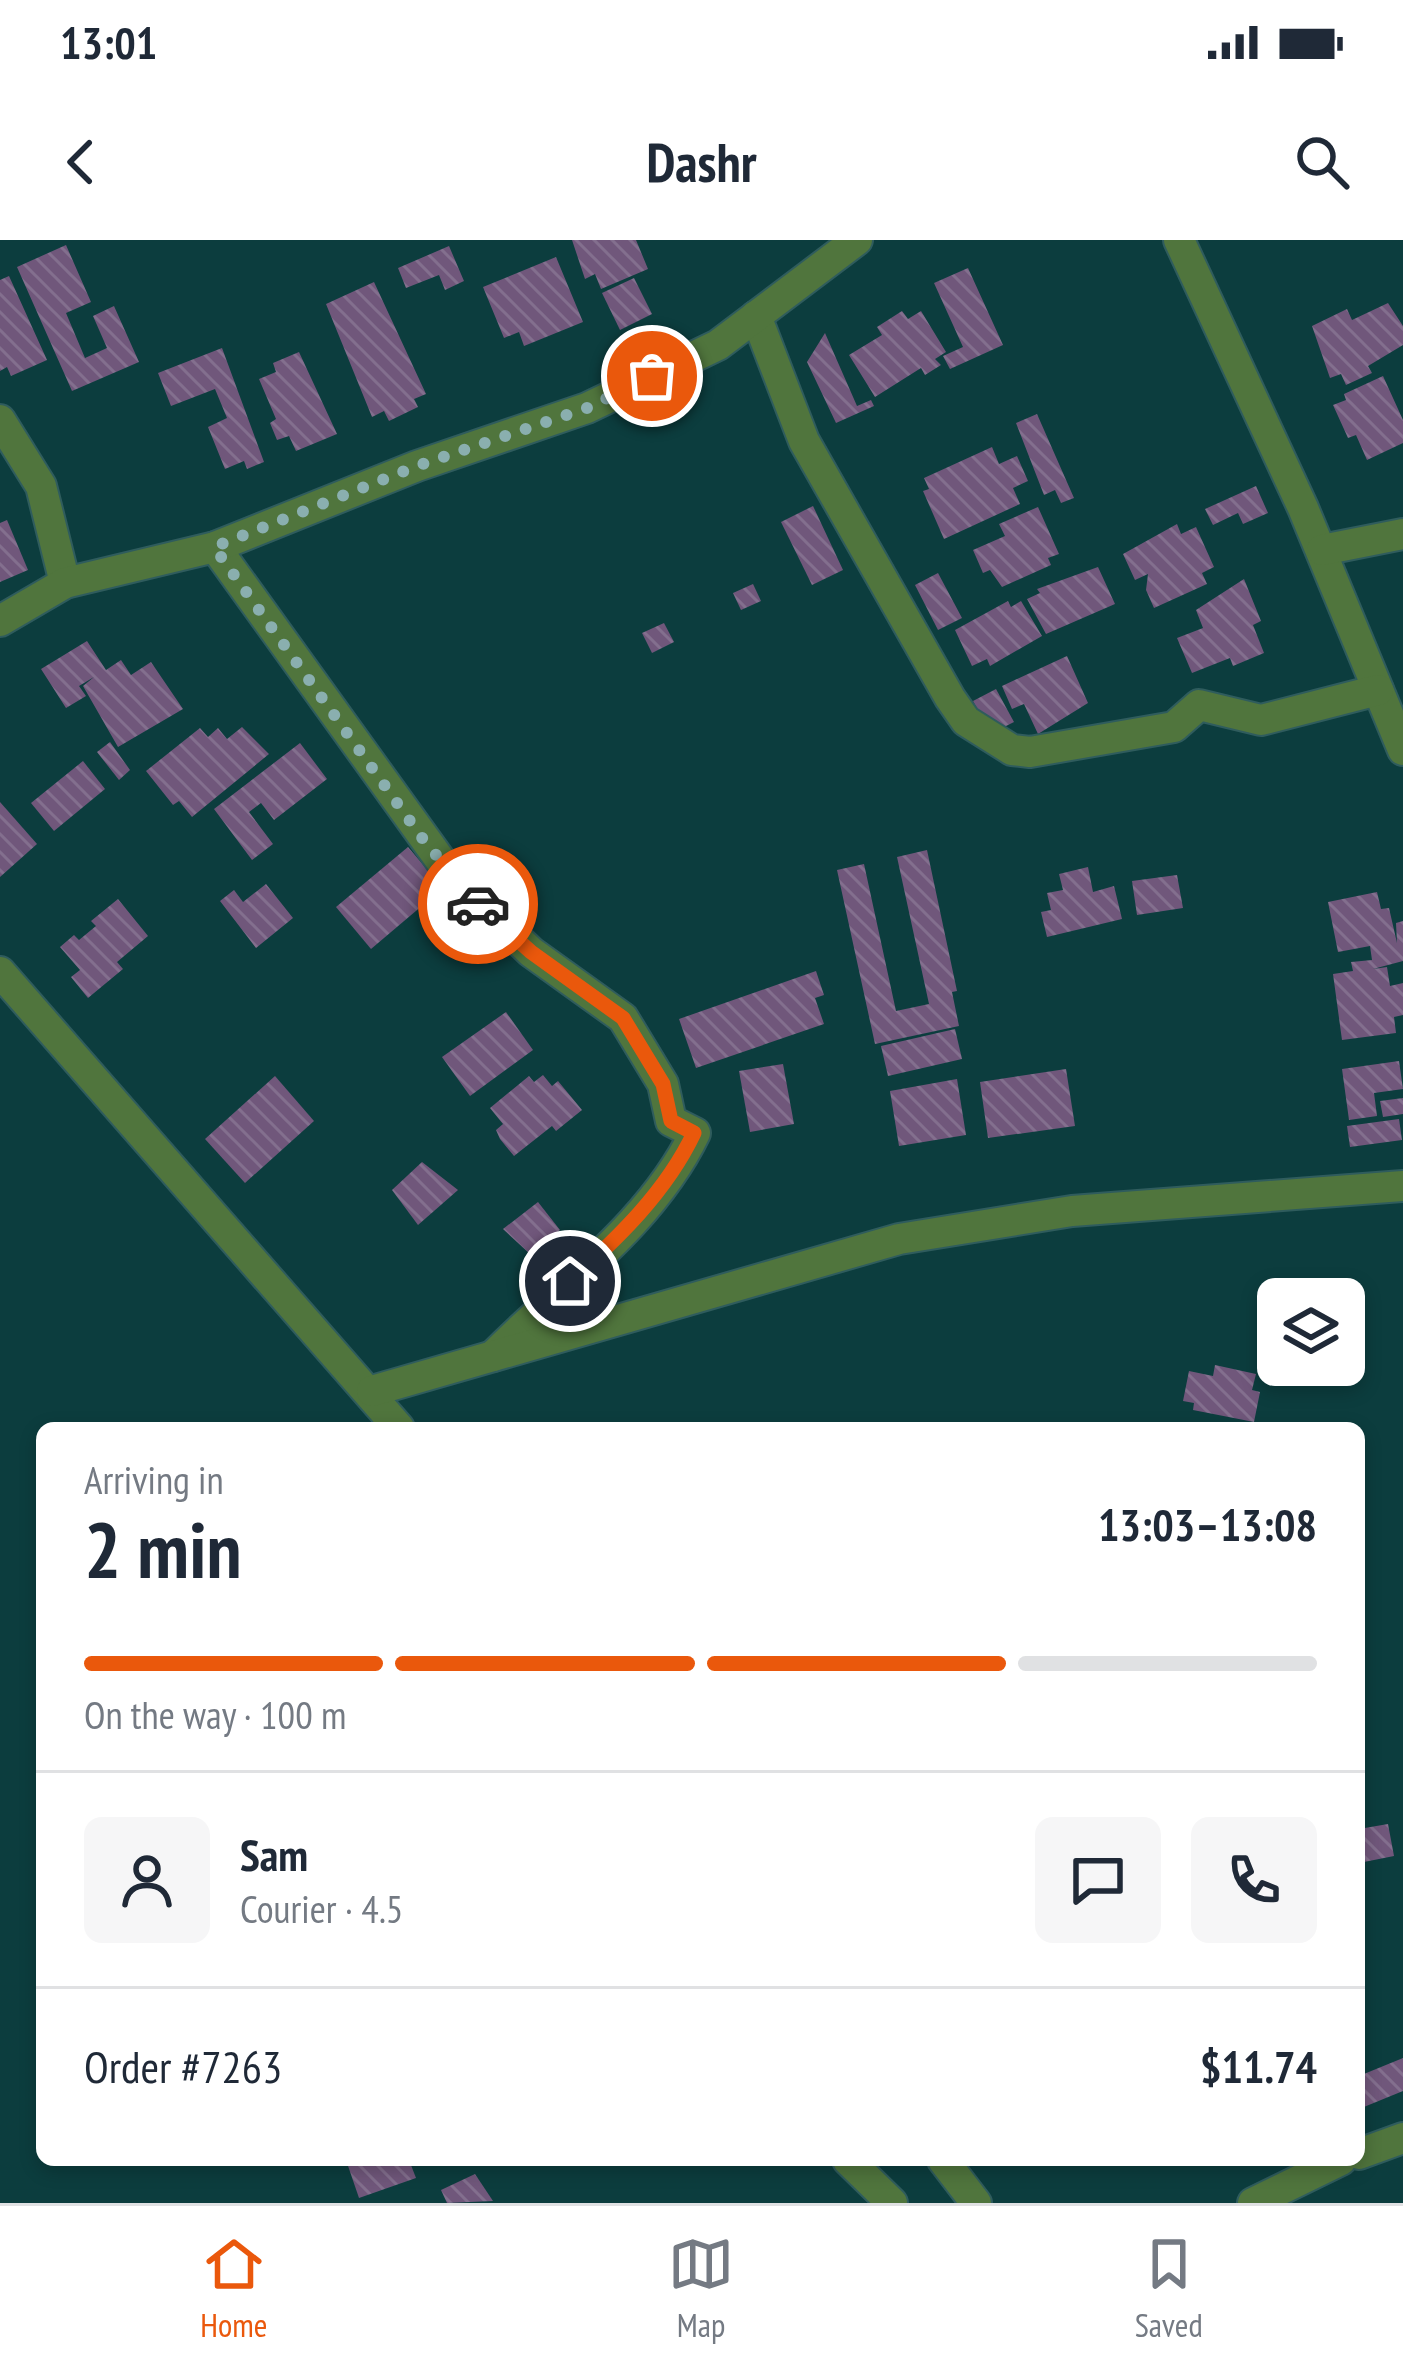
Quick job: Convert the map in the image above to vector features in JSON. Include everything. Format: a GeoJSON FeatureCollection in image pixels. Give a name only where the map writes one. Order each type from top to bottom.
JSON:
{"type":"FeatureCollection","features":[{"type":"Feature","properties":{"kind":"street"},"geometry":{"type":"LineString","coordinates":[[0,621],[65,583],[214,547],[417,466],[587,408],[718,345],[857,240]]}},
{"type":"Feature","properties":{"kind":"street"},"geometry":{"type":"LineString","coordinates":[[1179,240],[1322,550],[1403,750]]}},
{"type":"Feature","properties":{"kind":"street"},"geometry":{"type":"LineString","coordinates":[[756,316],[804,441],[950,698],[966,721],[1012,750],[1093,745],[1174,728],[1199,705],[1261,720],[1378,690]]}},
{"type":"Feature","properties":{"kind":"street"},"geometry":{"type":"LineString","coordinates":[[0,420],[41,486],[65,583]]}},
{"type":"Feature","properties":{"kind":"street"},"geometry":{"type":"LineString","coordinates":[[1322,550],[1403,534]]}},
{"type":"Feature","properties":{"kind":"street"},"geometry":{"type":"LineString","coordinates":[[214,547],[451,875],[531,952],[623,1018],[663,1084],[671,1121],[694,1133],[670,1176],[619,1237],[493,1356]]}},
{"type":"Feature","properties":{"kind":"street"},"geometry":{"type":"LineString","coordinates":[[5,985],[372,1391],[395,1422]]}},
{"type":"Feature","properties":{"kind":"street"},"geometry":{"type":"LineString","coordinates":[[372,1391],[899,1239],[1072,1211],[1403,1186]]}},
{"type":"Feature","properties":{"kind":"street"},"geometry":{"type":"LineString","coordinates":[[1365,2151],[1403,2138]]}},
{"type":"Feature","properties":{"kind":"street"},"geometry":{"type":"LineString","coordinates":[[854,2166],[892,2203]]}},
{"type":"Feature","properties":{"kind":"street"},"geometry":{"type":"LineString","coordinates":[[948,2166],[976,2203]]}},
{"type":"Feature","properties":{"kind":"street"},"geometry":{"type":"LineString","coordinates":[[1253,2203],[1329,2166]]}},
{"type":"Feature","properties":{"kind":"building"},"geometry":{"type":"Polygon","coordinates":[[[572,240],[636,240],[648,269],[601,289],[595,274],[585,279],[572,240]]]}},
{"type":"Feature","properties":{"kind":"building"},"geometry":{"type":"Polygon","coordinates":[[[66,245],[91,302],[66,313],[85,358],[107,348],[93,316],[114,306],[139,362],[72,391],[17,267],[66,245]]]}},
{"type":"Feature","properties":{"kind":"building"},"geometry":{"type":"Polygon","coordinates":[[[449,246],[464,281],[445,290],[439,275],[406,288],[398,268],[449,246]]]}},
{"type":"Feature","properties":{"kind":"building"},"geometry":{"type":"Polygon","coordinates":[[[556,257],[583,322],[524,346],[519,332],[504,338],[483,287],[556,257]]]}},
{"type":"Feature","properties":{"kind":"building"},"geometry":{"type":"Polygon","coordinates":[[[968,268],[1003,345],[950,369],[943,356],[963,347],[934,283],[968,268]]]}},
{"type":"Feature","properties":{"kind":"building"},"geometry":{"type":"Polygon","coordinates":[[[9,276],[47,360],[11,376],[7,367],[0,371],[0,280],[9,276]]]}},
{"type":"Feature","properties":{"kind":"building"},"geometry":{"type":"Polygon","coordinates":[[[634,278],[652,314],[620,330],[602,293],[634,278]]]}},
{"type":"Feature","properties":{"kind":"building"},"geometry":{"type":"Polygon","coordinates":[[[374,282],[426,394],[414,399],[418,407],[389,421],[384,411],[372,417],[326,304],[374,282]]]}},
{"type":"Feature","properties":{"kind":"building"},"geometry":{"type":"Polygon","coordinates":[[[1388,303],[1403,326],[1403,345],[1368,366],[1372,373],[1346,385],[1341,374],[1330,378],[1312,326],[1347,309],[1352,320],[1388,303]]]}},
{"type":"Feature","properties":{"kind":"building"},"geometry":{"type":"Polygon","coordinates":[[[902,311],[908,319],[921,311],[946,352],[935,359],[941,365],[925,375],[921,368],[875,397],[849,355],[882,335],[877,327],[902,311]]]}},
{"type":"Feature","properties":{"kind":"building"},"geometry":{"type":"Polygon","coordinates":[[[825,333],[857,406],[871,400],[874,406],[836,423],[807,362],[825,333]]]}},
{"type":"Feature","properties":{"kind":"building"},"geometry":{"type":"Polygon","coordinates":[[[222,348],[264,462],[247,469],[244,461],[225,469],[208,427],[227,418],[215,389],[171,406],[158,373],[222,348]]]}},
{"type":"Feature","properties":{"kind":"building"},"geometry":{"type":"Polygon","coordinates":[[[299,352],[337,434],[296,451],[289,436],[277,440],[270,423],[276,419],[259,379],[276,372],[273,363],[299,352]]]}},
{"type":"Feature","properties":{"kind":"building"},"geometry":{"type":"Polygon","coordinates":[[[1383,376],[1403,420],[1403,443],[1367,460],[1356,435],[1348,438],[1333,405],[1346,400],[1344,394],[1383,376]]]}},
{"type":"Feature","properties":{"kind":"building"},"geometry":{"type":"Polygon","coordinates":[[[1037,414],[1074,498],[1061,503],[1055,490],[1044,495],[1016,423],[1037,414]]]}},
{"type":"Feature","properties":{"kind":"building"},"geometry":{"type":"Polygon","coordinates":[[[992,447],[999,464],[1017,456],[1028,481],[1013,488],[1020,504],[944,539],[923,491],[929,489],[924,478],[992,447]]]}},
{"type":"Feature","properties":{"kind":"building"},"geometry":{"type":"Polygon","coordinates":[[[1256,486],[1268,513],[1243,524],[1238,513],[1213,525],[1205,509],[1256,486]]]}},
{"type":"Feature","properties":{"kind":"building"},"geometry":{"type":"Polygon","coordinates":[[[813,506],[843,570],[812,585],[781,522],[813,506]]]}},
{"type":"Feature","properties":{"kind":"building"},"geometry":{"type":"Polygon","coordinates":[[[1038,507],[1059,554],[1048,558],[1051,565],[1002,587],[990,570],[983,573],[973,550],[1005,536],[999,524],[1038,507]]]}},
{"type":"Feature","properties":{"kind":"building"},"geometry":{"type":"Polygon","coordinates":[[[7,520],[28,570],[0,582],[0,523],[7,520]]]}},
{"type":"Feature","properties":{"kind":"building"},"geometry":{"type":"Polygon","coordinates":[[[1177,524],[1181,534],[1196,527],[1214,567],[1202,573],[1207,584],[1154,608],[1146,590],[1148,574],[1135,580],[1123,554],[1177,524]]]}},
{"type":"Feature","properties":{"kind":"building"},"geometry":{"type":"Polygon","coordinates":[[[1098,567],[1115,604],[1046,634],[1027,599],[1040,593],[1037,589],[1098,567]]]}},
{"type":"Feature","properties":{"kind":"building"},"geometry":{"type":"Polygon","coordinates":[[[938,573],[962,618],[938,630],[915,585],[938,573]]]}},
{"type":"Feature","properties":{"kind":"building"},"geometry":{"type":"Polygon","coordinates":[[[1244,579],[1261,621],[1253,625],[1264,653],[1233,666],[1230,658],[1192,673],[1177,638],[1203,628],[1196,610],[1244,579]]]}},
{"type":"Feature","properties":{"kind":"building"},"geometry":{"type":"Polygon","coordinates":[[[753,584],[761,601],[741,610],[733,593],[753,584]]]}},
{"type":"Feature","properties":{"kind":"building"},"geometry":{"type":"Polygon","coordinates":[[[1008,601],[1011,607],[1021,601],[1042,636],[990,666],[987,659],[972,666],[955,630],[1008,601]]]}},
{"type":"Feature","properties":{"kind":"building"},"geometry":{"type":"Polygon","coordinates":[[[664,623],[674,642],[652,653],[642,633],[664,623]]]}},
{"type":"Feature","properties":{"kind":"building"},"geometry":{"type":"Polygon","coordinates":[[[87,641],[106,670],[121,660],[131,675],[151,662],[183,709],[118,747],[83,686],[94,677],[79,686],[86,696],[66,708],[41,669],[87,641]]]}},
{"type":"Feature","properties":{"kind":"building"},"geometry":{"type":"Polygon","coordinates":[[[1067,656],[1088,703],[1038,734],[1024,704],[1012,709],[1002,686],[1067,656]]]}},
{"type":"Feature","properties":{"kind":"building"},"geometry":{"type":"Polygon","coordinates":[[[996,689],[1014,722],[990,734],[973,701],[996,689]]]}},
{"type":"Feature","properties":{"kind":"building"},"geometry":{"type":"Polygon","coordinates":[[[242,727],[269,754],[192,817],[179,801],[173,805],[146,771],[200,728],[208,737],[218,728],[227,739],[242,727]]]}},
{"type":"Feature","properties":{"kind":"building"},"geometry":{"type":"Polygon","coordinates":[[[110,742],[130,770],[119,780],[97,752],[110,742]]]}},
{"type":"Feature","properties":{"kind":"building"},"geometry":{"type":"Polygon","coordinates":[[[300,743],[327,779],[274,820],[261,803],[249,812],[273,844],[252,860],[214,809],[300,743]]]}},
{"type":"Feature","properties":{"kind":"building"},"geometry":{"type":"Polygon","coordinates":[[[83,761],[105,789],[54,831],[31,803],[83,761]]]}},
{"type":"Feature","properties":{"kind":"building"},"geometry":{"type":"Polygon","coordinates":[[[0,802],[37,844],[0,877],[0,802]]]}},
{"type":"Feature","properties":{"kind":"building"},"geometry":{"type":"Polygon","coordinates":[[[408,847],[443,888],[371,949],[336,907],[408,847]]]}},
{"type":"Feature","properties":{"kind":"building"},"geometry":{"type":"Polygon","coordinates":[[[927,850],[957,991],[952,992],[959,1026],[875,1044],[837,870],[864,864],[896,1011],[929,1004],[897,857],[927,850]]]}},
{"type":"Feature","properties":{"kind":"building"},"geometry":{"type":"Polygon","coordinates":[[[1088,867],[1093,892],[1114,886],[1122,919],[1047,937],[1041,912],[1051,910],[1047,893],[1063,890],[1059,874],[1088,867]]]}},
{"type":"Feature","properties":{"kind":"building"},"geometry":{"type":"Polygon","coordinates":[[[1177,875],[1183,908],[1137,915],[1132,881],[1177,875]]]}},
{"type":"Feature","properties":{"kind":"building"},"geometry":{"type":"Polygon","coordinates":[[[266,884],[293,918],[256,948],[220,901],[234,890],[243,902],[266,884]]]}},
{"type":"Feature","properties":{"kind":"building"},"geometry":{"type":"Polygon","coordinates":[[[1377,892],[1381,909],[1389,908],[1397,943],[1396,923],[1403,921],[1403,961],[1373,969],[1387,967],[1390,986],[1403,983],[1403,1015],[1394,1017],[1396,1033],[1342,1040],[1333,974],[1353,971],[1351,962],[1372,960],[1370,946],[1338,952],[1328,902],[1377,892]]]}},
{"type":"Feature","properties":{"kind":"building"},"geometry":{"type":"Polygon","coordinates":[[[118,899],[148,936],[117,962],[123,969],[88,998],[71,977],[80,970],[60,947],[96,926],[91,921],[118,899]]]}},
{"type":"Feature","properties":{"kind":"building"},"geometry":{"type":"Polygon","coordinates":[[[816,971],[824,995],[815,998],[824,1024],[696,1068],[679,1019],[816,971]]]}},
{"type":"Feature","properties":{"kind":"building"},"geometry":{"type":"Polygon","coordinates":[[[506,1012],[533,1050],[470,1096],[442,1057],[506,1012]]]}},
{"type":"Feature","properties":{"kind":"building"},"geometry":{"type":"Polygon","coordinates":[[[955,1029],[962,1059],[888,1076],[881,1046],[955,1029]]]}},
{"type":"Feature","properties":{"kind":"building"},"geometry":{"type":"Polygon","coordinates":[[[1399,1061],[1403,1089],[1374,1093],[1377,1116],[1349,1120],[1342,1069],[1399,1061]]]}},
{"type":"Feature","properties":{"kind":"building"},"geometry":{"type":"Polygon","coordinates":[[[783,1064],[794,1124],[750,1132],[739,1071],[783,1064]]]}},
{"type":"Feature","properties":{"kind":"building"},"geometry":{"type":"Polygon","coordinates":[[[1066,1069],[1075,1126],[988,1138],[980,1082],[1066,1069]]]}},
{"type":"Feature","properties":{"kind":"building"},"geometry":{"type":"Polygon","coordinates":[[[543,1075],[552,1086],[558,1081],[582,1110],[514,1156],[500,1139],[496,1130],[503,1124],[490,1108],[529,1076],[534,1082],[543,1075]]]}},
{"type":"Feature","properties":{"kind":"building"},"geometry":{"type":"Polygon","coordinates":[[[275,1076],[314,1121],[245,1183],[205,1139],[275,1076]]]}},
{"type":"Feature","properties":{"kind":"building"},"geometry":{"type":"Polygon","coordinates":[[[957,1079],[966,1135],[899,1146],[890,1091],[957,1079]]]}},
{"type":"Feature","properties":{"kind":"building"},"geometry":{"type":"Polygon","coordinates":[[[1403,1098],[1403,1114],[1383,1117],[1380,1101],[1403,1098]]]}},
{"type":"Feature","properties":{"kind":"building"},"geometry":{"type":"Polygon","coordinates":[[[1399,1119],[1402,1140],[1350,1147],[1347,1126],[1399,1119]]]}},
{"type":"Feature","properties":{"kind":"building"},"geometry":{"type":"Polygon","coordinates":[[[422,1162],[458,1190],[418,1225],[392,1190],[422,1162]]]}},
{"type":"Feature","properties":{"kind":"building"},"geometry":{"type":"Polygon","coordinates":[[[538,1202],[560,1230],[530,1254],[503,1229],[538,1202]]]}},
{"type":"Feature","properties":{"kind":"building"},"geometry":{"type":"Polygon","coordinates":[[[1215,1365],[1256,1374],[1252,1390],[1260,1392],[1254,1422],[1193,1410],[1194,1403],[1183,1401],[1189,1371],[1213,1376],[1215,1365]]]}},
{"type":"Feature","properties":{"kind":"building"},"geometry":{"type":"Polygon","coordinates":[[[1388,1824],[1394,1856],[1365,1862],[1365,1828],[1388,1824]]]}},
{"type":"Feature","properties":{"kind":"building"},"geometry":{"type":"Polygon","coordinates":[[[1403,2058],[1403,2091],[1365,2107],[1365,2074],[1403,2058]]]}},
{"type":"Feature","properties":{"kind":"building"},"geometry":{"type":"Polygon","coordinates":[[[348,2166],[411,2166],[416,2178],[359,2198],[348,2166]]]}},
{"type":"Feature","properties":{"kind":"building"},"geometry":{"type":"Polygon","coordinates":[[[475,2174],[493,2201],[447,2203],[441,2190],[475,2174]]]}},
{"type":"Feature","properties":{"kind":"way so far"},"geometry":{"type":"LineString","coordinates":[[478,904],[425,842],[214,547],[417,466],[587,408],[652,376]]}},
{"type":"Feature","properties":{"kind":"route"},"geometry":{"type":"LineString","coordinates":[[478,904],[531,952],[623,1018],[646,1064],[663,1084],[671,1121],[694,1133],[670,1176],[619,1237],[570,1281]]}}]}
